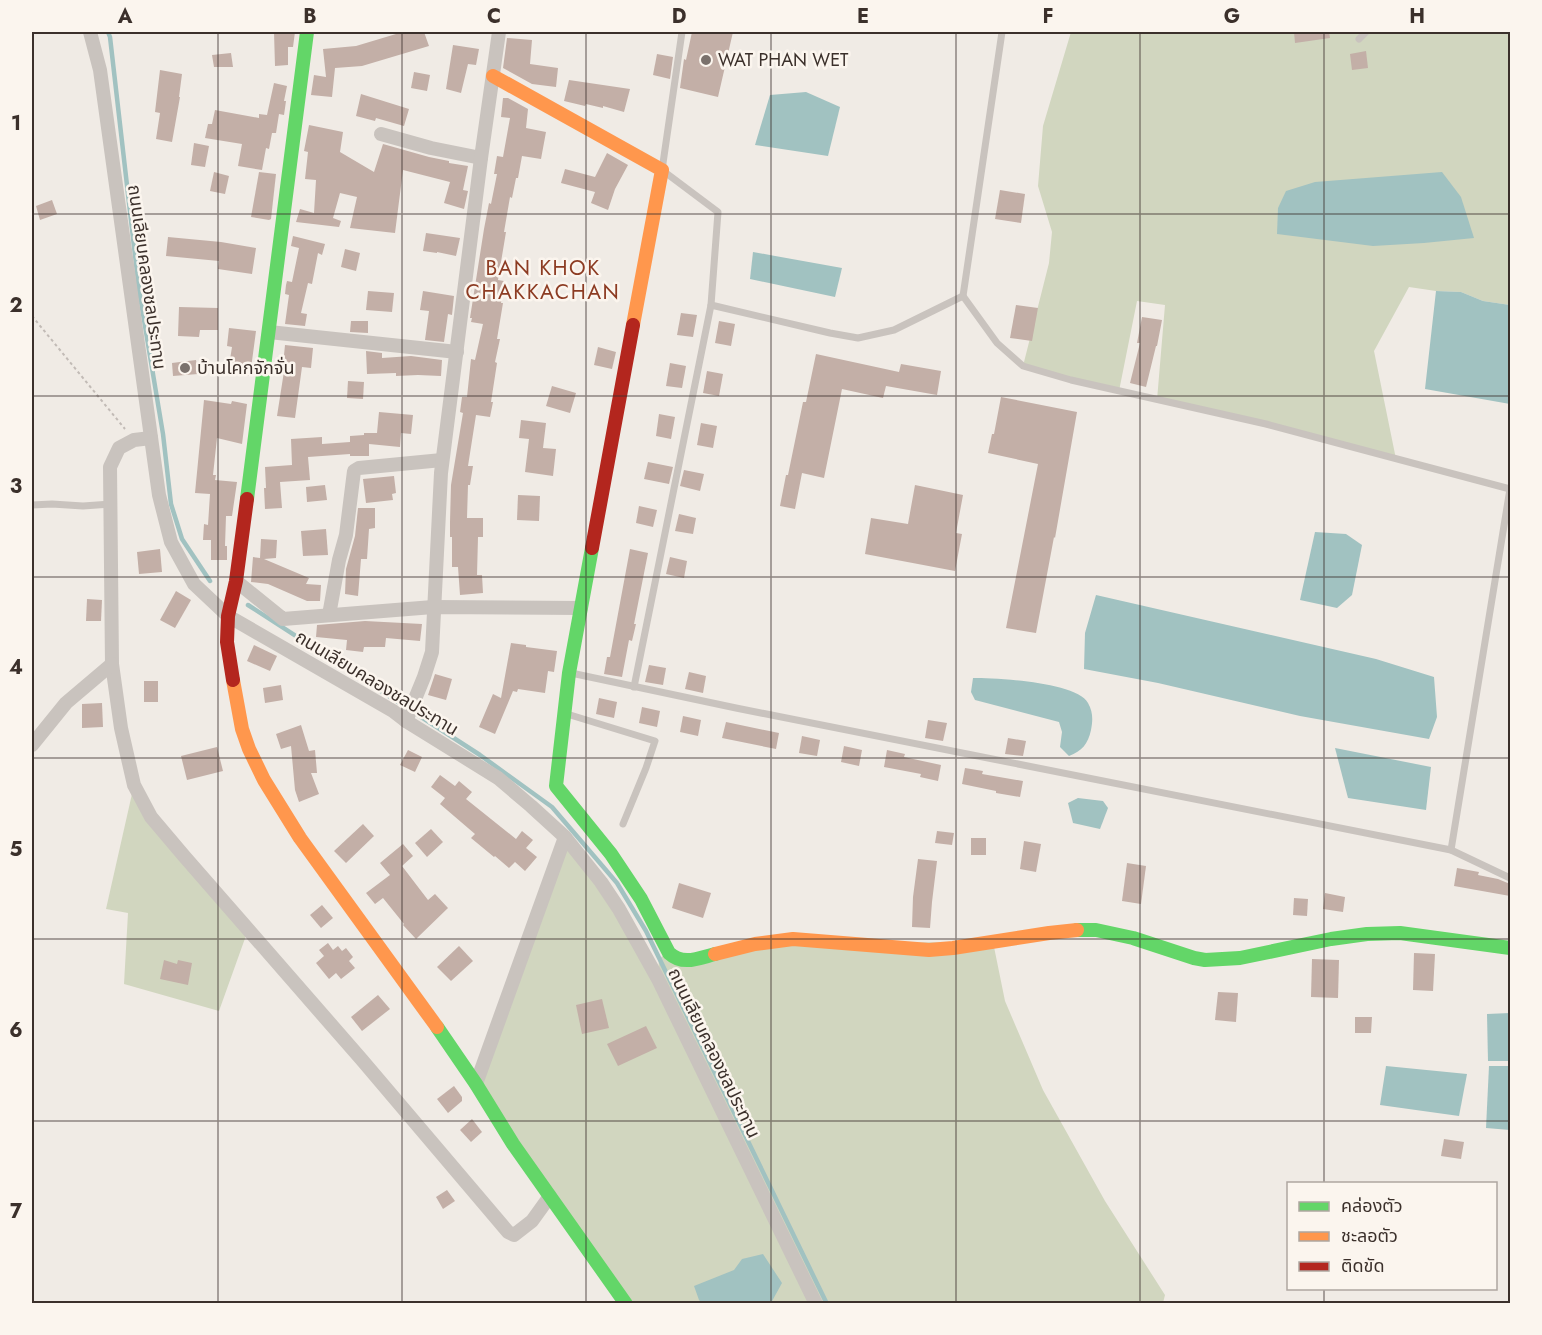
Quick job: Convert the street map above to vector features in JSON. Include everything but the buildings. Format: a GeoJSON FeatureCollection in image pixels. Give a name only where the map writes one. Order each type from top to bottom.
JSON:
{"type":"FeatureCollection","features":[{"type":"Feature","properties":{"kind":"street","name":"ถนนเลียบคลองชลประทาน"},"geometry":{"type":"LineString","coordinates":[[90,32],[100,70],[159,495],[171,542],[194,584],[228,615],[407,719],[498,778],[565,837],[601,882],[619,909],[658,979],[816,1304]]}},
{"type":"Feature","properties":{"kind":"street"},"geometry":{"type":"LineString","coordinates":[[308,32],[236,581],[228,615],[227,642],[237,709],[249,749],[264,780],[300,838],[419,1002],[476,1084],[513,1144],[626,1304]]}},
{"type":"Feature","properties":{"kind":"street"},"geometry":{"type":"LineString","coordinates":[[407,719],[432,652],[442,460],[481,158],[500,32]]}},
{"type":"Feature","properties":{"kind":"street"},"geometry":{"type":"LineString","coordinates":[[493,76],[662,170],[569,673],[556,786],[611,854],[641,899],[674,959],[685,962],[778,940],[793,939],[929,950],[1081,930],[1096,930],[1122,935],[1205,960],[1240,958],[1331,939],[1400,933],[1510,948]]}},
{"type":"Feature","properties":{"kind":"street"},"geometry":{"type":"LineString","coordinates":[[381,134],[431,148],[481,158]]}},
{"type":"Feature","properties":{"kind":"street"},"geometry":{"type":"LineString","coordinates":[[269,332],[457,352]]}},
{"type":"Feature","properties":{"kind":"street"},"geometry":{"type":"LineString","coordinates":[[151,438],[134,440],[119,448],[110,467],[112,664],[121,728],[135,785],[151,817],[508,1232],[514,1235],[532,1221],[550,1197]]}},
{"type":"Feature","properties":{"kind":"street"},"geometry":{"type":"LineString","coordinates":[[329,615],[346,535],[354,471],[359,468],[442,460]]}},
{"type":"Feature","properties":{"kind":"street"},"geometry":{"type":"LineString","coordinates":[[236,581],[283,619],[433,607],[581,608]]}},
{"type":"Feature","properties":{"kind":"street"},"geometry":{"type":"LineString","coordinates":[[32,746],[66,703],[112,664]]}},
{"type":"Feature","properties":{"kind":"street"},"geometry":{"type":"LineString","coordinates":[[476,1084],[565,837]]}},
{"type":"Feature","properties":{"kind":"lane"},"geometry":{"type":"LineString","coordinates":[[634,687],[711,305],[718,212],[662,170],[682,32]]}},
{"type":"Feature","properties":{"kind":"lane"},"geometry":{"type":"LineString","coordinates":[[1002,32],[963,296],[997,343],[1023,366],[1071,380],[1266,424],[1510,489],[1451,850]]}},
{"type":"Feature","properties":{"kind":"lane"},"geometry":{"type":"LineString","coordinates":[[1359,39],[1366,32]]}},
{"type":"Feature","properties":{"kind":"lane"},"geometry":{"type":"LineString","coordinates":[[711,305],[858,338],[894,330],[963,296]]}},
{"type":"Feature","properties":{"kind":"lane"},"geometry":{"type":"LineString","coordinates":[[32,505],[111,504]]}},
{"type":"Feature","properties":{"kind":"lane"},"geometry":{"type":"LineString","coordinates":[[569,673],[748,711],[1451,850],[1510,878]]}},
{"type":"Feature","properties":{"kind":"lane"},"geometry":{"type":"LineString","coordinates":[[564,713],[655,741],[623,824]]}},
{"type":"Feature","properties":{"kind":"path"},"geometry":{"type":"LineString","coordinates":[[32,316],[134,440]]}},
{"type":"Feature","properties":{"kind":"green space"},"geometry":{"type":"Polygon","coordinates":[[[1071,32],[1510,32],[1510,305],[1483,301],[1461,292],[1409,287],[1374,351],[1396,459],[1157,400],[1165,305],[1137,301],[1119,391],[1023,366],[1049,263],[1052,232],[1038,186],[1043,126],[1071,32]]]}},
{"type":"Feature","properties":{"kind":"green space"},"geometry":{"type":"Polygon","coordinates":[[[134,785],[248,930],[219,1011],[124,984],[128,913],[106,909],[134,785]]]}},
{"type":"Feature","properties":{"kind":"green space"},"geometry":{"type":"Polygon","coordinates":[[[565,837],[658,977],[659,958],[669,953],[674,959],[760,943],[993,942],[1005,1001],[1043,1090],[1105,1201],[1165,1295],[1163,1303],[626,1303],[476,1084],[565,837]]]}},
{"type":"Feature","properties":{"kind":"water"},"geometry":{"type":"Polygon","coordinates":[[[806,92],[840,107],[828,156],[755,145],[770,95],[806,92]]]}},
{"type":"Feature","properties":{"kind":"water"},"geometry":{"type":"Polygon","coordinates":[[[1442,172],[1461,197],[1474,238],[1373,246],[1277,234],[1278,208],[1286,191],[1315,182],[1442,172]]]}},
{"type":"Feature","properties":{"kind":"water"},"geometry":{"type":"Polygon","coordinates":[[[753,252],[842,268],[835,297],[750,279],[753,252]]]}},
{"type":"Feature","properties":{"kind":"water"},"geometry":{"type":"Polygon","coordinates":[[[1436,291],[1461,292],[1483,301],[1510,305],[1510,404],[1425,389],[1436,291]]]}},
{"type":"Feature","properties":{"kind":"water"},"geometry":{"type":"Polygon","coordinates":[[[1315,532],[1346,534],[1362,545],[1352,595],[1337,608],[1300,600],[1315,532]]]}},
{"type":"Feature","properties":{"kind":"water"},"geometry":{"type":"Polygon","coordinates":[[[1096,595],[1376,659],[1434,677],[1437,717],[1429,739],[1300,716],[1158,683],[1084,669],[1085,633],[1096,595]]]}},
{"type":"Feature","properties":{"kind":"water"},"geometry":{"type":"Polygon","coordinates":[[[973,678],[1053,686],[1081,696],[1088,703],[1092,716],[1091,730],[1086,743],[1078,752],[1069,756],[1060,747],[1062,732],[1059,722],[975,700],[971,692],[973,678]]]}},
{"type":"Feature","properties":{"kind":"water"},"geometry":{"type":"Polygon","coordinates":[[[1335,748],[1431,767],[1426,810],[1348,798],[1335,748]]]}},
{"type":"Feature","properties":{"kind":"water"},"geometry":{"type":"Polygon","coordinates":[[[1078,798],[1103,801],[1108,808],[1100,829],[1073,823],[1068,803],[1078,798]]]}},
{"type":"Feature","properties":{"kind":"water"},"geometry":{"type":"Polygon","coordinates":[[[1510,1013],[1510,1061],[1488,1061],[1487,1014],[1510,1013]]]}},
{"type":"Feature","properties":{"kind":"water"},"geometry":{"type":"Polygon","coordinates":[[[1386,1066],[1467,1074],[1459,1116],[1380,1105],[1386,1066]]]}},
{"type":"Feature","properties":{"kind":"water"},"geometry":{"type":"Polygon","coordinates":[[[1489,1066],[1510,1066],[1510,1130],[1486,1128],[1489,1066]]]}},
{"type":"Feature","properties":{"kind":"water"},"geometry":{"type":"Polygon","coordinates":[[[763,1254],[782,1283],[771,1303],[703,1304],[699,1300],[694,1286],[734,1270],[742,1259],[763,1254]]]}},
{"type":"Feature","properties":{"kind":"waterway"},"geometry":{"type":"LineString","coordinates":[[108,32],[139,290],[163,434],[171,504],[182,539],[210,581]]}},
{"type":"Feature","properties":{"kind":"waterway"},"geometry":{"type":"LineString","coordinates":[[248,605],[480,755],[552,807],[617,883],[646,931],[827,1304]]}},
{"type":"Feature","properties":{"kind":"traffic: fast"},"geometry":{"type":"LineString","coordinates":[[247,499],[307,32]]}},
{"type":"Feature","properties":{"kind":"traffic: fast"},"geometry":{"type":"LineString","coordinates":[[592,548],[569,673],[556,786],[611,854],[641,899],[669,953],[685,960],[715,954]]}},
{"type":"Feature","properties":{"kind":"traffic: fast"},"geometry":{"type":"LineString","coordinates":[[1077,930],[1096,930],[1133,938],[1205,960],[1240,958],[1367,934],[1400,933],[1510,948]]}},
{"type":"Feature","properties":{"kind":"traffic: fast"},"geometry":{"type":"LineString","coordinates":[[437,1027],[513,1144],[626,1304]]}},
{"type":"Feature","properties":{"kind":"traffic: slow"},"geometry":{"type":"LineString","coordinates":[[493,76],[662,170],[633,325]]}},
{"type":"Feature","properties":{"kind":"traffic: slow"},"geometry":{"type":"LineString","coordinates":[[233,680],[242,729],[264,780],[300,838],[437,1027]]}},
{"type":"Feature","properties":{"kind":"traffic: slow"},"geometry":{"type":"LineString","coordinates":[[715,954],[755,944],[793,939],[929,950],[1077,930]]}},
{"type":"Feature","properties":{"kind":"traffic: jam"},"geometry":{"type":"LineString","coordinates":[[592,548],[633,325]]}},
{"type":"Feature","properties":{"kind":"traffic: jam"},"geometry":{"type":"LineString","coordinates":[[233,680],[227,642],[228,616],[236,581],[247,499]]}},
{"type":"Feature","properties":{"kind":"place","name":"WAT PHAN WET"},"geometry":{"type":"Point","coordinates":[706,60]}},
{"type":"Feature","properties":{"kind":"place","name":"บ้านโคกจักจั่น"},"geometry":{"type":"Point","coordinates":[185,368]}},
{"type":"Feature","properties":{"kind":"district","name":"BAN KHOK CHAKKACHAN"},"geometry":{"type":"Point","coordinates":[543,280]}}]}
